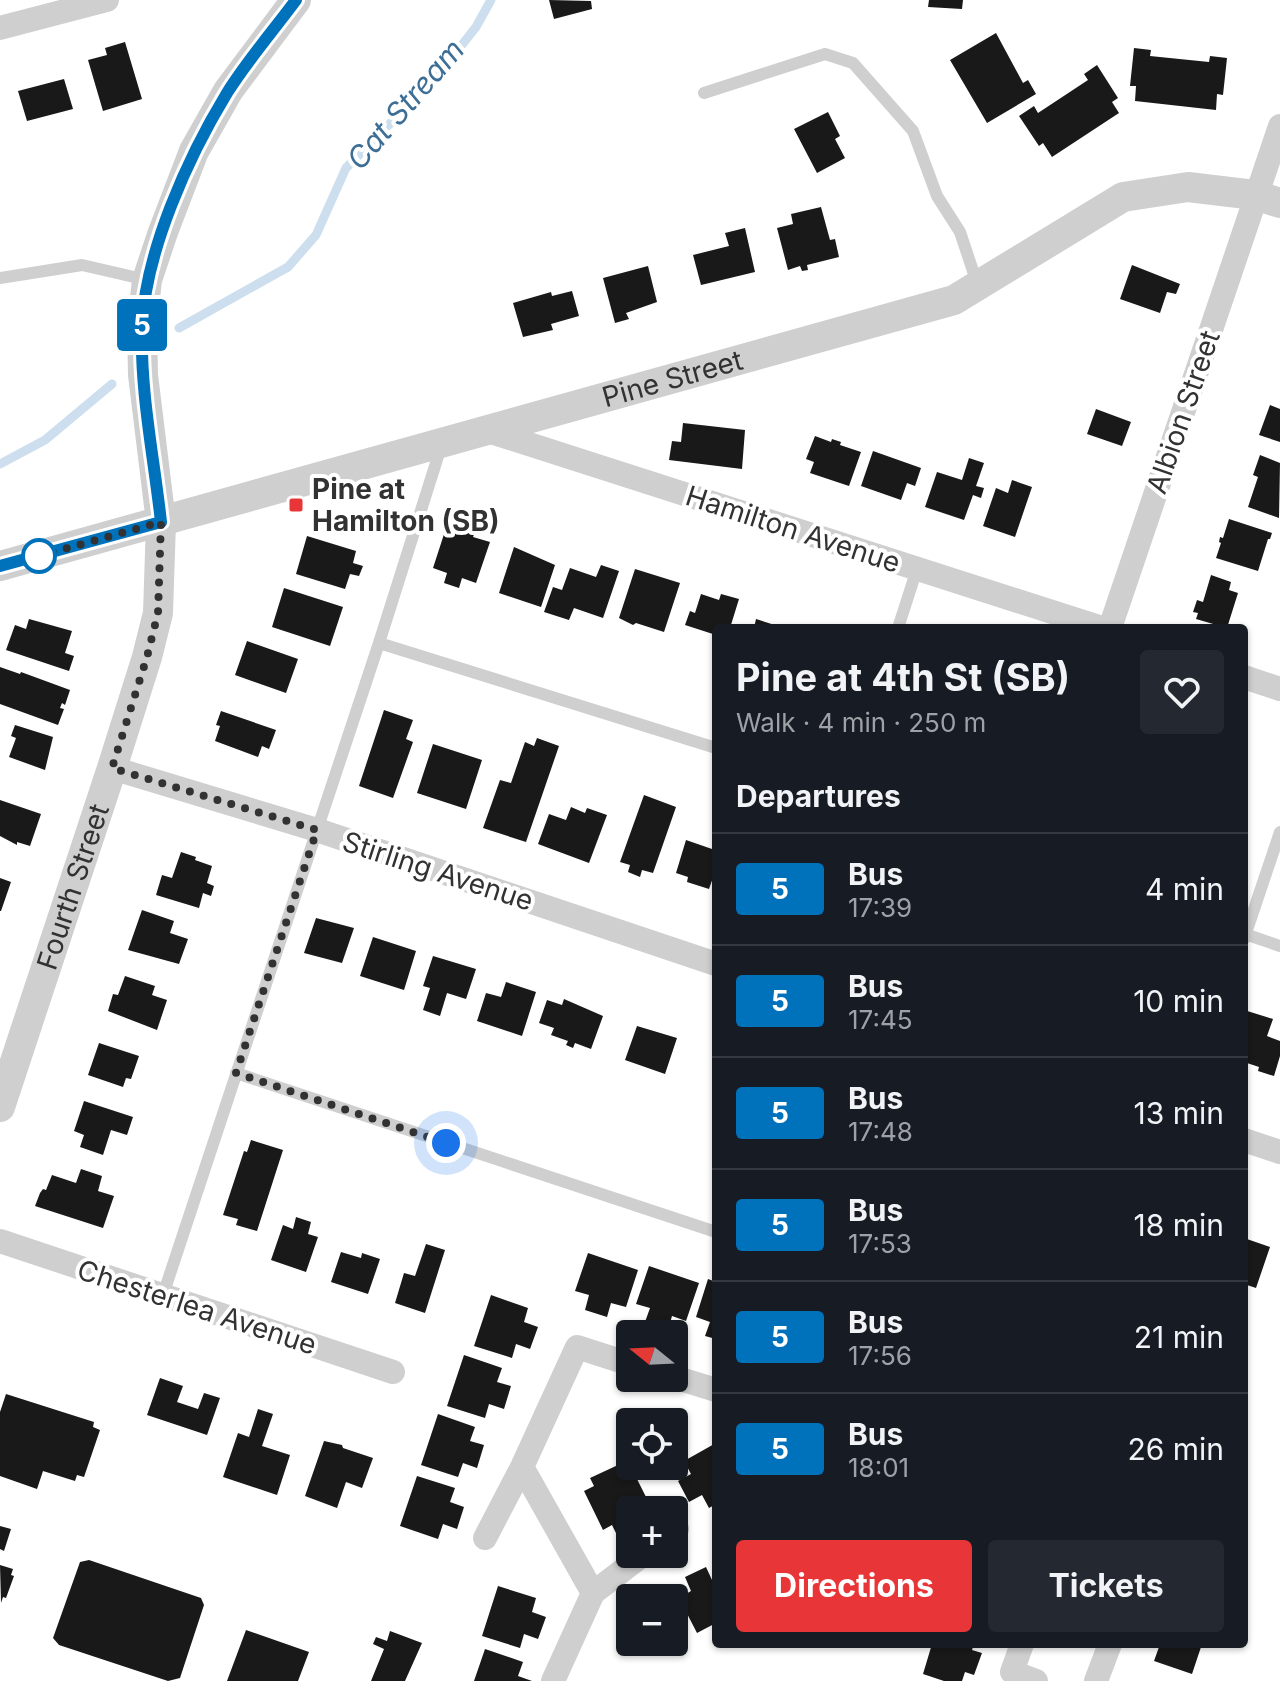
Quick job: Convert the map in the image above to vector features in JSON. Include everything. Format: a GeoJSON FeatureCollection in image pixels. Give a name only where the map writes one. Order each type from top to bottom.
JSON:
{"type":"FeatureCollection","features":[{"type":"Feature","properties":{"kind":"street"},"geometry":{"type":"LineString","coordinates":[[0,28],[107,0]]}},
{"type":"Feature","properties":{"kind":"street","name":"Fourth Street"},"geometry":{"type":"LineString","coordinates":[[0,1107],[112,768],[158,613],[161,522],[143,375],[142,326],[147,280],[194,151],[228,91],[296,0]]}},
{"type":"Feature","properties":{"kind":"street"},"geometry":{"type":"LineString","coordinates":[[1268,199],[1280,126]]}},
{"type":"Feature","properties":{"kind":"street","name":"Pine Street"},"geometry":{"type":"LineString","coordinates":[[0,566],[954,300],[1123,197],[1188,187],[1268,199]]}},
{"type":"Feature","properties":{"kind":"street","name":"Albion Street"},"geometry":{"type":"LineString","coordinates":[[1111,624],[1268,199]]}},
{"type":"Feature","properties":{"kind":"street","name":"Hamilton Avenue"},"geometry":{"type":"LineString","coordinates":[[485,430],[1089,624]]}},
{"type":"Feature","properties":{"kind":"street"},"geometry":{"type":"LineString","coordinates":[[1248,678],[1280,689]]}},
{"type":"Feature","properties":{"kind":"street","name":"Stirling Avenue"},"geometry":{"type":"LineString","coordinates":[[112,768],[317,830],[712,963]]}},
{"type":"Feature","properties":{"kind":"street"},"geometry":{"type":"LineString","coordinates":[[1248,1141],[1280,1152]]}},
{"type":"Feature","properties":{"kind":"street","name":"Chesterlea Avenue"},"geometry":{"type":"LineString","coordinates":[[0,1241],[393,1372]]}},
{"type":"Feature","properties":{"kind":"street"},"geometry":{"type":"LineString","coordinates":[[485,1538],[522,1467],[577,1347],[616,1360]]}},
{"type":"Feature","properties":{"kind":"street"},"geometry":{"type":"LineString","coordinates":[[688,1381],[712,1389]]}},
{"type":"Feature","properties":{"kind":"street"},"geometry":{"type":"LineString","coordinates":[[522,1467],[593,1593]]}},
{"type":"Feature","properties":{"kind":"street"},"geometry":{"type":"LineString","coordinates":[[553,1681],[593,1593],[626,1568]]}},
{"type":"Feature","properties":{"kind":"street"},"geometry":{"type":"LineString","coordinates":[[1021,1648],[1012,1672],[1036,1681]]}},
{"type":"Feature","properties":{"kind":"street"},"geometry":{"type":"LineString","coordinates":[[1096,1681],[1108,1648]]}},
{"type":"Feature","properties":{"kind":"lane"},"geometry":{"type":"LineString","coordinates":[[704,93],[825,54],[853,63],[913,131],[937,196],[960,232],[978,286]]}},
{"type":"Feature","properties":{"kind":"lane"},"geometry":{"type":"LineString","coordinates":[[0,278],[82,265],[147,280]]}},
{"type":"Feature","properties":{"kind":"lane"},"geometry":{"type":"LineString","coordinates":[[163,1295],[379,643],[442,442]]}},
{"type":"Feature","properties":{"kind":"lane"},"geometry":{"type":"LineString","coordinates":[[899,624],[917,569]]}},
{"type":"Feature","properties":{"kind":"lane"},"geometry":{"type":"LineString","coordinates":[[379,643],[712,747]]}},
{"type":"Feature","properties":{"kind":"lane"},"geometry":{"type":"LineString","coordinates":[[1248,928],[1280,832]]}},
{"type":"Feature","properties":{"kind":"lane"},"geometry":{"type":"LineString","coordinates":[[1248,938],[1280,946]]}},
{"type":"Feature","properties":{"kind":"lane"},"geometry":{"type":"LineString","coordinates":[[236,1073],[712,1231]]}},
{"type":"Feature","properties":{"kind":"building"},"geometry":{"type":"Polygon","coordinates":[[[549,0],[591,1],[592,9],[554,19],[549,0]]]}},
{"type":"Feature","properties":{"kind":"building"},"geometry":{"type":"Polygon","coordinates":[[[929,0],[963,0],[962,9],[928,7],[929,0]]]}},
{"type":"Feature","properties":{"kind":"building"},"geometry":{"type":"Polygon","coordinates":[[[996,33],[1023,83],[1028,80],[1036,94],[987,123],[950,60],[996,33]]]}},
{"type":"Feature","properties":{"kind":"building"},"geometry":{"type":"Polygon","coordinates":[[[125,42],[142,99],[103,111],[88,60],[107,55],[105,48],[125,42]]]}},
{"type":"Feature","properties":{"kind":"building"},"geometry":{"type":"Polygon","coordinates":[[[1134,48],[1151,50],[1150,56],[1209,62],[1210,56],[1227,58],[1223,95],[1217,94],[1216,110],[1135,101],[1136,86],[1130,86],[1134,48]]]}},
{"type":"Feature","properties":{"kind":"building"},"geometry":{"type":"Polygon","coordinates":[[[1097,65],[1118,98],[1112,102],[1119,113],[1052,157],[1043,143],[1039,146],[1019,116],[1034,106],[1038,113],[1088,80],[1084,74],[1097,65]]]}},
{"type":"Feature","properties":{"kind":"building"},"geometry":{"type":"Polygon","coordinates":[[[64,79],[73,109],[27,121],[18,91],[64,79]]]}},
{"type":"Feature","properties":{"kind":"building"},"geometry":{"type":"Polygon","coordinates":[[[828,112],[840,136],[835,139],[845,158],[817,173],[794,129],[828,112]]]}},
{"type":"Feature","properties":{"kind":"building"},"geometry":{"type":"Polygon","coordinates":[[[821,207],[830,240],[835,239],[839,257],[807,265],[808,270],[802,271],[800,266],[788,270],[777,228],[793,224],[791,214],[821,207]]]}},
{"type":"Feature","properties":{"kind":"building"},"geometry":{"type":"Polygon","coordinates":[[[745,228],[755,272],[701,285],[693,255],[729,246],[725,233],[745,228]]]}},
{"type":"Feature","properties":{"kind":"building"},"geometry":{"type":"Polygon","coordinates":[[[1132,265],[1180,284],[1176,294],[1167,292],[1160,313],[1120,299],[1132,265]]]}},
{"type":"Feature","properties":{"kind":"building"},"geometry":{"type":"Polygon","coordinates":[[[648,266],[657,302],[626,313],[629,319],[615,323],[603,278],[648,266]]]}},
{"type":"Feature","properties":{"kind":"building"},"geometry":{"type":"Polygon","coordinates":[[[572,291],[579,316],[551,324],[553,330],[523,337],[513,303],[551,292],[552,296],[572,291]]]}},
{"type":"Feature","properties":{"kind":"building"},"geometry":{"type":"Polygon","coordinates":[[[1270,405],[1280,409],[1280,442],[1259,435],[1270,405]]]}},
{"type":"Feature","properties":{"kind":"building"},"geometry":{"type":"Polygon","coordinates":[[[1096,409],[1131,422],[1122,446],[1087,434],[1096,409]]]}},
{"type":"Feature","properties":{"kind":"building"},"geometry":{"type":"Polygon","coordinates":[[[683,423],[745,430],[742,469],[669,460],[672,441],[681,442],[683,423]]]}},
{"type":"Feature","properties":{"kind":"building"},"geometry":{"type":"Polygon","coordinates":[[[815,436],[841,442],[840,445],[861,452],[849,486],[810,473],[814,462],[806,459],[815,436]]]}},
{"type":"Feature","properties":{"kind":"building"},"geometry":{"type":"Polygon","coordinates":[[[873,451],[921,468],[915,486],[907,483],[901,500],[861,486],[873,451]]]}},
{"type":"Feature","properties":{"kind":"building"},"geometry":{"type":"Polygon","coordinates":[[[1260,455],[1280,463],[1279,518],[1248,507],[1258,477],[1253,475],[1260,455]]]}},
{"type":"Feature","properties":{"kind":"building"},"geometry":{"type":"Polygon","coordinates":[[[969,458],[984,463],[976,486],[984,488],[981,498],[973,495],[964,520],[925,507],[937,472],[962,480],[969,458]]]}},
{"type":"Feature","properties":{"kind":"building"},"geometry":{"type":"Polygon","coordinates":[[[1012,480],[1032,487],[1015,537],[983,526],[996,488],[1008,493],[1012,480]]]}},
{"type":"Feature","properties":{"kind":"building"},"geometry":{"type":"Polygon","coordinates":[[[1229,519],[1272,533],[1258,571],[1216,558],[1220,537],[1223,538],[1229,519]]]}},
{"type":"Feature","properties":{"kind":"building"},"geometry":{"type":"Polygon","coordinates":[[[466,526],[476,529],[473,537],[490,542],[476,583],[462,578],[459,588],[444,583],[447,573],[433,568],[446,528],[463,533],[466,526]]]}},
{"type":"Feature","properties":{"kind":"building"},"geometry":{"type":"Polygon","coordinates":[[[307,536],[356,551],[353,563],[363,566],[359,576],[350,574],[345,589],[296,574],[307,536]]]}},
{"type":"Feature","properties":{"kind":"building"},"geometry":{"type":"Polygon","coordinates":[[[514,547],[555,565],[541,607],[499,593],[514,547]]]}},
{"type":"Feature","properties":{"kind":"building"},"geometry":{"type":"Polygon","coordinates":[[[601,565],[619,571],[603,618],[574,608],[569,620],[544,612],[553,587],[562,590],[570,568],[596,577],[601,565]]]}},
{"type":"Feature","properties":{"kind":"building"},"geometry":{"type":"Polygon","coordinates":[[[635,569],[680,583],[664,632],[636,623],[633,625],[619,618],[635,569]]]}},
{"type":"Feature","properties":{"kind":"building"},"geometry":{"type":"Polygon","coordinates":[[[1211,575],[1231,582],[1229,590],[1238,593],[1228,624],[1196,619],[1198,613],[1193,612],[1197,600],[1203,602],[1211,575]]]}},
{"type":"Feature","properties":{"kind":"building"},"geometry":{"type":"Polygon","coordinates":[[[284,588],[343,607],[330,646],[272,627],[284,588]]]}},
{"type":"Feature","properties":{"kind":"building"},"geometry":{"type":"Polygon","coordinates":[[[701,594],[719,600],[721,594],[739,599],[731,624],[712,624],[712,634],[685,625],[690,611],[695,613],[701,594]]]}},
{"type":"Feature","properties":{"kind":"building"},"geometry":{"type":"Polygon","coordinates":[[[29,619],[72,631],[65,653],[74,656],[69,671],[6,650],[15,625],[26,629],[29,619]]]}},
{"type":"Feature","properties":{"kind":"building"},"geometry":{"type":"Polygon","coordinates":[[[756,619],[772,624],[755,624],[756,619]]]}},
{"type":"Feature","properties":{"kind":"building"},"geometry":{"type":"Polygon","coordinates":[[[247,641],[298,659],[286,693],[235,675],[247,641]]]}},
{"type":"Feature","properties":{"kind":"building"},"geometry":{"type":"Polygon","coordinates":[[[0,667],[70,690],[65,705],[62,703],[60,708],[64,709],[58,725],[0,704],[0,667]]]}},
{"type":"Feature","properties":{"kind":"building"},"geometry":{"type":"Polygon","coordinates":[[[384,710],[413,720],[406,739],[413,742],[393,798],[359,786],[384,710]]]}},
{"type":"Feature","properties":{"kind":"building"},"geometry":{"type":"Polygon","coordinates":[[[221,711],[276,730],[269,749],[262,746],[258,757],[215,741],[221,711]]]}},
{"type":"Feature","properties":{"kind":"building"},"geometry":{"type":"Polygon","coordinates":[[[15,725],[53,737],[45,770],[9,757],[16,738],[11,736],[15,725]]]}},
{"type":"Feature","properties":{"kind":"building"},"geometry":{"type":"Polygon","coordinates":[[[537,738],[559,746],[526,842],[483,828],[500,780],[511,783],[525,742],[534,746],[537,738]]]}},
{"type":"Feature","properties":{"kind":"building"},"geometry":{"type":"Polygon","coordinates":[[[433,744],[482,760],[466,809],[417,793],[433,744]]]}},
{"type":"Feature","properties":{"kind":"building"},"geometry":{"type":"Polygon","coordinates":[[[644,795],[676,807],[653,873],[642,870],[640,877],[628,872],[630,865],[620,862],[644,795]]]}},
{"type":"Feature","properties":{"kind":"building"},"geometry":{"type":"Polygon","coordinates":[[[0,800],[41,814],[30,846],[17,842],[17,845],[0,836],[0,800]]]}},
{"type":"Feature","properties":{"kind":"building"},"geometry":{"type":"Polygon","coordinates":[[[571,807],[585,813],[587,808],[607,815],[589,863],[538,844],[549,814],[566,820],[571,807]]]}},
{"type":"Feature","properties":{"kind":"building"},"geometry":{"type":"Polygon","coordinates":[[[686,840],[712,849],[709,889],[687,882],[688,877],[676,873],[686,840]]]}},
{"type":"Feature","properties":{"kind":"building"},"geometry":{"type":"Polygon","coordinates":[[[181,852],[212,866],[207,883],[214,886],[211,896],[203,893],[199,908],[156,895],[162,875],[172,878],[181,852]]]}},
{"type":"Feature","properties":{"kind":"building"},"geometry":{"type":"Polygon","coordinates":[[[0,878],[11,882],[1,911],[0,911],[0,878]]]}},
{"type":"Feature","properties":{"kind":"building"},"geometry":{"type":"Polygon","coordinates":[[[142,910],[174,921],[170,933],[188,939],[179,964],[128,950],[142,910]]]}},
{"type":"Feature","properties":{"kind":"building"},"geometry":{"type":"Polygon","coordinates":[[[316,918],[354,928],[342,963],[304,953],[316,918]]]}},
{"type":"Feature","properties":{"kind":"building"},"geometry":{"type":"Polygon","coordinates":[[[373,937],[416,951],[404,990],[360,976],[373,937]]]}},
{"type":"Feature","properties":{"kind":"building"},"geometry":{"type":"Polygon","coordinates":[[[433,956],[476,969],[466,999],[447,993],[440,1016],[423,1010],[430,988],[423,986],[433,956]]]}},
{"type":"Feature","properties":{"kind":"building"},"geometry":{"type":"Polygon","coordinates":[[[125,976],[155,986],[152,995],[167,1000],[157,1030],[108,1011],[113,994],[118,995],[125,976]]]}},
{"type":"Feature","properties":{"kind":"building"},"geometry":{"type":"Polygon","coordinates":[[[506,982],[536,992],[522,1036],[477,1021],[486,993],[501,997],[506,982]]]}},
{"type":"Feature","properties":{"kind":"building"},"geometry":{"type":"Polygon","coordinates":[[[564,999],[603,1016],[591,1049],[575,1043],[573,1048],[566,1045],[568,1041],[551,1035],[554,1028],[539,1023],[547,1000],[562,1005],[564,999]]]}},
{"type":"Feature","properties":{"kind":"building"},"geometry":{"type":"Polygon","coordinates":[[[1248,1011],[1273,1019],[1267,1036],[1280,1041],[1280,1056],[1274,1076],[1258,1071],[1259,1067],[1248,1063],[1248,1011]]]}},
{"type":"Feature","properties":{"kind":"building"},"geometry":{"type":"Polygon","coordinates":[[[637,1026],[677,1038],[665,1074],[625,1060],[637,1026]]]}},
{"type":"Feature","properties":{"kind":"building"},"geometry":{"type":"Polygon","coordinates":[[[99,1043],[139,1056],[131,1079],[126,1078],[123,1087],[88,1075],[99,1043]]]}},
{"type":"Feature","properties":{"kind":"building"},"geometry":{"type":"Polygon","coordinates":[[[84,1101],[133,1117],[127,1135],[111,1130],[103,1155],[80,1147],[84,1135],[74,1131],[84,1101]]]}},
{"type":"Feature","properties":{"kind":"building"},"geometry":{"type":"Polygon","coordinates":[[[251,1140],[283,1150],[257,1231],[236,1225],[238,1219],[223,1215],[244,1151],[247,1152],[251,1140]]]}},
{"type":"Feature","properties":{"kind":"building"},"geometry":{"type":"Polygon","coordinates":[[[81,1169],[102,1176],[98,1191],[114,1196],[103,1228],[35,1206],[52,1175],[76,1183],[81,1169]]]}},
{"type":"Feature","properties":{"kind":"building"},"geometry":{"type":"Polygon","coordinates":[[[296,1217],[311,1222],[308,1234],[318,1237],[306,1272],[271,1260],[283,1225],[293,1229],[296,1217]]]}},
{"type":"Feature","properties":{"kind":"building"},"geometry":{"type":"Polygon","coordinates":[[[1248,1239],[1270,1247],[1256,1288],[1248,1285],[1248,1239]]]}},
{"type":"Feature","properties":{"kind":"building"},"geometry":{"type":"Polygon","coordinates":[[[426,1244],[445,1250],[425,1313],[395,1303],[404,1273],[415,1276],[426,1244]]]}},
{"type":"Feature","properties":{"kind":"building"},"geometry":{"type":"Polygon","coordinates":[[[341,1252],[361,1258],[362,1253],[380,1259],[368,1294],[331,1282],[341,1252]]]}},
{"type":"Feature","properties":{"kind":"building"},"geometry":{"type":"Polygon","coordinates":[[[588,1253],[638,1270],[626,1307],[611,1303],[607,1317],[585,1310],[589,1295],[575,1291],[588,1253]]]}},
{"type":"Feature","properties":{"kind":"building"},"geometry":{"type":"Polygon","coordinates":[[[649,1266],[699,1283],[686,1320],[672,1316],[671,1320],[646,1320],[650,1308],[636,1304],[649,1266]]]}},
{"type":"Feature","properties":{"kind":"building"},"geometry":{"type":"Polygon","coordinates":[[[708,1279],[712,1280],[712,1338],[705,1336],[710,1322],[696,1317],[708,1279]]]}},
{"type":"Feature","properties":{"kind":"building"},"geometry":{"type":"Polygon","coordinates":[[[491,1295],[528,1308],[524,1322],[538,1327],[530,1349],[516,1344],[512,1358],[474,1346],[491,1295]]]}},
{"type":"Feature","properties":{"kind":"building"},"geometry":{"type":"Polygon","coordinates":[[[464,1355],[502,1368],[497,1382],[511,1386],[504,1409],[489,1404],[485,1418],[447,1406],[464,1355]]]}},
{"type":"Feature","properties":{"kind":"building"},"geometry":{"type":"Polygon","coordinates":[[[160,1378],[183,1386],[177,1402],[198,1409],[204,1393],[220,1398],[207,1435],[147,1415],[160,1378]]]}},
{"type":"Feature","properties":{"kind":"building"},"geometry":{"type":"Polygon","coordinates":[[[6,1394],[94,1422],[93,1427],[100,1430],[84,1477],[77,1475],[75,1481],[43,1471],[37,1489],[0,1476],[0,1412],[6,1394]]]}},
{"type":"Feature","properties":{"kind":"building"},"geometry":{"type":"Polygon","coordinates":[[[258,1409],[273,1414],[262,1446],[290,1455],[277,1495],[223,1477],[238,1433],[249,1437],[258,1409]]]}},
{"type":"Feature","properties":{"kind":"building"},"geometry":{"type":"Polygon","coordinates":[[[438,1414],[475,1427],[470,1441],[484,1445],[477,1468],[463,1463],[458,1477],[421,1465],[438,1414]]]}},
{"type":"Feature","properties":{"kind":"building"},"geometry":{"type":"Polygon","coordinates":[[[324,1441],[373,1458],[362,1488],[346,1482],[337,1508],[305,1496],[324,1441]]]}},
{"type":"Feature","properties":{"kind":"building"},"geometry":{"type":"Polygon","coordinates":[[[712,1445],[712,1506],[709,1508],[702,1495],[689,1502],[678,1481],[688,1480],[691,1474],[688,1459],[712,1445]]]}},
{"type":"Feature","properties":{"kind":"building"},"geometry":{"type":"Polygon","coordinates":[[[616,1466],[616,1480],[638,1480],[646,1496],[616,1496],[616,1533],[612,1525],[603,1530],[584,1491],[594,1486],[590,1478],[616,1466]]]}},
{"type":"Feature","properties":{"kind":"building"},"geometry":{"type":"Polygon","coordinates":[[[417,1476],[455,1488],[450,1502],[464,1507],[457,1529],[443,1524],[438,1539],[400,1526],[417,1476]]]}},
{"type":"Feature","properties":{"kind":"building"},"geometry":{"type":"Polygon","coordinates":[[[0,1526],[11,1529],[4,1551],[0,1549],[0,1526]]]}},
{"type":"Feature","properties":{"kind":"building"},"geometry":{"type":"Polygon","coordinates":[[[89,1560],[201,1598],[204,1605],[180,1678],[168,1681],[59,1645],[53,1638],[80,1562],[89,1560]]]}},
{"type":"Feature","properties":{"kind":"building"},"geometry":{"type":"Polygon","coordinates":[[[0,1565],[13,1569],[11,1575],[14,1576],[1,1603],[0,1565]]]}},
{"type":"Feature","properties":{"kind":"building"},"geometry":{"type":"Polygon","coordinates":[[[706,1567],[712,1580],[712,1625],[697,1633],[688,1616],[688,1593],[691,1591],[685,1577],[706,1567]]]}},
{"type":"Feature","properties":{"kind":"building"},"geometry":{"type":"Polygon","coordinates":[[[498,1586],[536,1598],[532,1612],[546,1617],[538,1639],[524,1634],[520,1648],[482,1636],[498,1586]]]}},
{"type":"Feature","properties":{"kind":"building"},"geometry":{"type":"Polygon","coordinates":[[[246,1630],[309,1652],[298,1681],[227,1681],[246,1630]]]}},
{"type":"Feature","properties":{"kind":"building"},"geometry":{"type":"Polygon","coordinates":[[[390,1631],[422,1643],[405,1681],[371,1681],[384,1649],[373,1644],[376,1637],[387,1641],[390,1631]]]}},
{"type":"Feature","properties":{"kind":"building"},"geometry":{"type":"Polygon","coordinates":[[[931,1648],[973,1648],[982,1653],[974,1675],[965,1672],[962,1681],[944,1681],[923,1674],[931,1648]]]}},
{"type":"Feature","properties":{"kind":"building"},"geometry":{"type":"Polygon","coordinates":[[[1159,1648],[1201,1648],[1192,1674],[1154,1661],[1159,1648]]]}},
{"type":"Feature","properties":{"kind":"building"},"geometry":{"type":"Polygon","coordinates":[[[485,1649],[523,1662],[518,1676],[532,1681],[474,1681],[485,1649]]]}},
{"type":"Feature","properties":{"kind":"waterway","name":"Cat Stream"},"geometry":{"type":"LineString","coordinates":[[179,328],[288,267],[316,235],[346,168],[439,74],[476,27],[491,0]]}},
{"type":"Feature","properties":{"kind":"waterway","name":"Cat Stream"},"geometry":{"type":"LineString","coordinates":[[0,464],[45,440],[112,384]]}},
{"type":"Feature","properties":{"kind":"bus line","name":"5"},"geometry":{"type":"LineString","coordinates":[[0,566],[161,522],[143,375],[142,326],[147,280],[194,151],[228,91],[296,0]]}},
{"type":"Feature","properties":{"kind":"place","name":"Pine at Hamilton (SB)"},"geometry":{"type":"Point","coordinates":[296,505]}},
{"type":"Feature","properties":{"kind":"route"},"geometry":{"type":"LineString","coordinates":[[39,556],[161,522],[158,613],[112,768],[317,830],[236,1073],[446,1143]]}}]}
